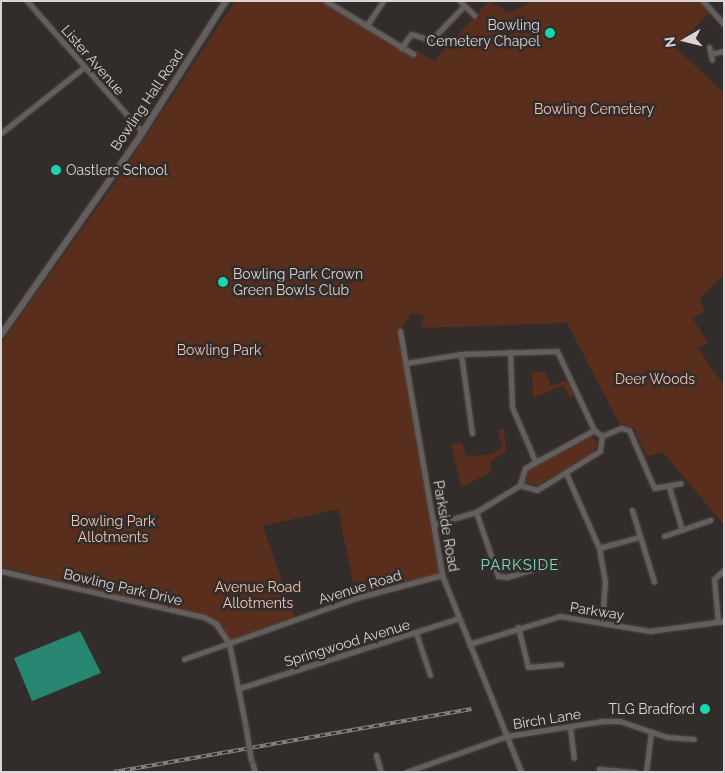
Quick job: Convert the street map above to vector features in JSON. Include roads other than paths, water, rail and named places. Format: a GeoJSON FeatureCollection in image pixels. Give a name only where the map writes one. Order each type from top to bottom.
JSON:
{"type":"FeatureCollection","features":[{"type":"Feature","properties":{"kind":"street","name":"Lister Avenue"},"geometry":{"type":"LineString","coordinates":[[27,1],[83,68],[142,132]]}},
{"type":"Feature","properties":{"kind":"street","name":"Bowling Hall Road"},"geometry":{"type":"LineString","coordinates":[[1,335],[142,132],[226,1]]}},
{"type":"Feature","properties":{"kind":"street"},"geometry":{"type":"LineString","coordinates":[[326,1],[413,54]]}},
{"type":"Feature","properties":{"kind":"street"},"geometry":{"type":"LineString","coordinates":[[367,25],[383,1]]}},
{"type":"Feature","properties":{"kind":"street"},"geometry":{"type":"LineString","coordinates":[[705,2],[724,24]]}},
{"type":"Feature","properties":{"kind":"street"},"geometry":{"type":"LineString","coordinates":[[401,48],[411,34],[431,40],[462,4],[474,15]]}},
{"type":"Feature","properties":{"kind":"street"},"geometry":{"type":"LineString","coordinates":[[709,47],[714,53]]}},
{"type":"Feature","properties":{"kind":"street"},"geometry":{"type":"LineString","coordinates":[[714,53],[724,51]]}},
{"type":"Feature","properties":{"kind":"street"},"geometry":{"type":"LineString","coordinates":[[712,60],[714,53]]}},
{"type":"Feature","properties":{"kind":"street"},"geometry":{"type":"LineString","coordinates":[[1,133],[83,68]]}},
{"type":"Feature","properties":{"kind":"street","name":"Parkside Road"},"geometry":{"type":"LineString","coordinates":[[400,331],[435,524],[442,574],[521,772]]}},
{"type":"Feature","properties":{"kind":"street"},"geometry":{"type":"LineString","coordinates":[[510,352],[512,408],[535,461]]}},
{"type":"Feature","properties":{"kind":"street"},"geometry":{"type":"LineString","coordinates":[[406,363],[461,354],[556,352],[594,430],[602,436]]}},
{"type":"Feature","properties":{"kind":"street"},"geometry":{"type":"LineString","coordinates":[[461,354],[472,433]]}},
{"type":"Feature","properties":{"kind":"street"},"geometry":{"type":"LineString","coordinates":[[602,436],[621,428],[629,430],[654,488],[669,487],[679,482]]}},
{"type":"Feature","properties":{"kind":"street"},"geometry":{"type":"LineString","coordinates":[[520,485],[521,471],[535,461],[594,430]]}},
{"type":"Feature","properties":{"kind":"street"},"geometry":{"type":"LineString","coordinates":[[435,524],[476,512],[520,485],[537,490],[600,451],[602,436]]}},
{"type":"Feature","properties":{"kind":"street"},"geometry":{"type":"LineString","coordinates":[[566,473],[599,548],[605,581],[602,621]]}},
{"type":"Feature","properties":{"kind":"street"},"geometry":{"type":"LineString","coordinates":[[669,487],[682,530]]}},
{"type":"Feature","properties":{"kind":"street"},"geometry":{"type":"LineString","coordinates":[[632,510],[653,582]]}},
{"type":"Feature","properties":{"kind":"street"},"geometry":{"type":"LineString","coordinates":[[476,512],[498,576],[507,577],[557,562]]}},
{"type":"Feature","properties":{"kind":"street"},"geometry":{"type":"LineString","coordinates":[[664,536],[701,525],[710,520]]}},
{"type":"Feature","properties":{"kind":"street"},"geometry":{"type":"LineString","coordinates":[[701,525],[703,533]]}},
{"type":"Feature","properties":{"kind":"street"},"geometry":{"type":"LineString","coordinates":[[599,548],[639,537]]}},
{"type":"Feature","properties":{"kind":"street","name":"Bowling Park Drive"},"geometry":{"type":"LineString","coordinates":[[1,570],[204,617],[225,633],[229,643]]}},
{"type":"Feature","properties":{"kind":"street"},"geometry":{"type":"LineString","coordinates":[[721,622],[714,579],[724,570]]}},
{"type":"Feature","properties":{"kind":"street","name":"Avenue Road"},"geometry":{"type":"LineString","coordinates":[[184,659],[356,598],[442,574]]}},
{"type":"Feature","properties":{"kind":"street","name":"Parkway"},"geometry":{"type":"LineString","coordinates":[[469,644],[518,627],[560,616],[658,631],[721,622]]}},
{"type":"Feature","properties":{"kind":"street","name":"Springwood Avenue"},"geometry":{"type":"LineString","coordinates":[[240,688],[459,618]]}},
{"type":"Feature","properties":{"kind":"street"},"geometry":{"type":"LineString","coordinates":[[518,627],[528,667],[561,664]]}},
{"type":"Feature","properties":{"kind":"street"},"geometry":{"type":"LineString","coordinates":[[416,633],[430,675]]}},
{"type":"Feature","properties":{"kind":"street"},"geometry":{"type":"LineString","coordinates":[[229,643],[240,688],[255,772]]}},
{"type":"Feature","properties":{"kind":"street","name":"Birch Lane"},"geometry":{"type":"LineString","coordinates":[[406,772],[507,736],[620,721],[651,732],[694,739]]}},
{"type":"Feature","properties":{"kind":"street"},"geometry":{"type":"LineString","coordinates":[[570,727],[574,758]]}},
{"type":"Feature","properties":{"kind":"street"},"geometry":{"type":"LineString","coordinates":[[646,772],[651,732]]}},
{"type":"Feature","properties":{"kind":"street"},"geometry":{"type":"LineString","coordinates":[[376,755],[381,772]]}},
{"type":"Feature","properties":{"kind":"street"},"geometry":{"type":"LineString","coordinates":[[599,769],[636,772]]}},
{"type":"Feature","properties":{"kind":"railway"},"geometry":{"type":"LineString","coordinates":[[114,772],[471,709]]}},
{"type":"Feature","properties":{"kind":"place","name":"Bowling Cemetery Chapel"},"geometry":{"type":"Point","coordinates":[550,33]}},
{"type":"Feature","properties":{"kind":"place","name":"Oastlers School"},"geometry":{"type":"Point","coordinates":[56,170]}},
{"type":"Feature","properties":{"kind":"place","name":"Bowling Park Crown Green Bowls Club"},"geometry":{"type":"Point","coordinates":[223,282]}},
{"type":"Feature","properties":{"kind":"place","name":"TLG Bradford"},"geometry":{"type":"Point","coordinates":[705,709]}},
{"type":"Feature","properties":{"kind":"district","name":"PARKSIDE"},"geometry":{"type":"Point","coordinates":[520,566]}},
{"type":"Feature","properties":{"kind":"park label","name":"Bowling Cemetery"},"geometry":{"type":"Point","coordinates":[594,109]}},
{"type":"Feature","properties":{"kind":"park label","name":"Bowling Park"},"geometry":{"type":"Point","coordinates":[219,350]}},
{"type":"Feature","properties":{"kind":"park label","name":"Deer Woods"},"geometry":{"type":"Point","coordinates":[655,379]}},
{"type":"Feature","properties":{"kind":"park label","name":"Bowling Park Allotments"},"geometry":{"type":"Point","coordinates":[113,530]}},
{"type":"Feature","properties":{"kind":"park label","name":"Avenue Road Allotments"},"geometry":{"type":"Point","coordinates":[258,596]}}]}
